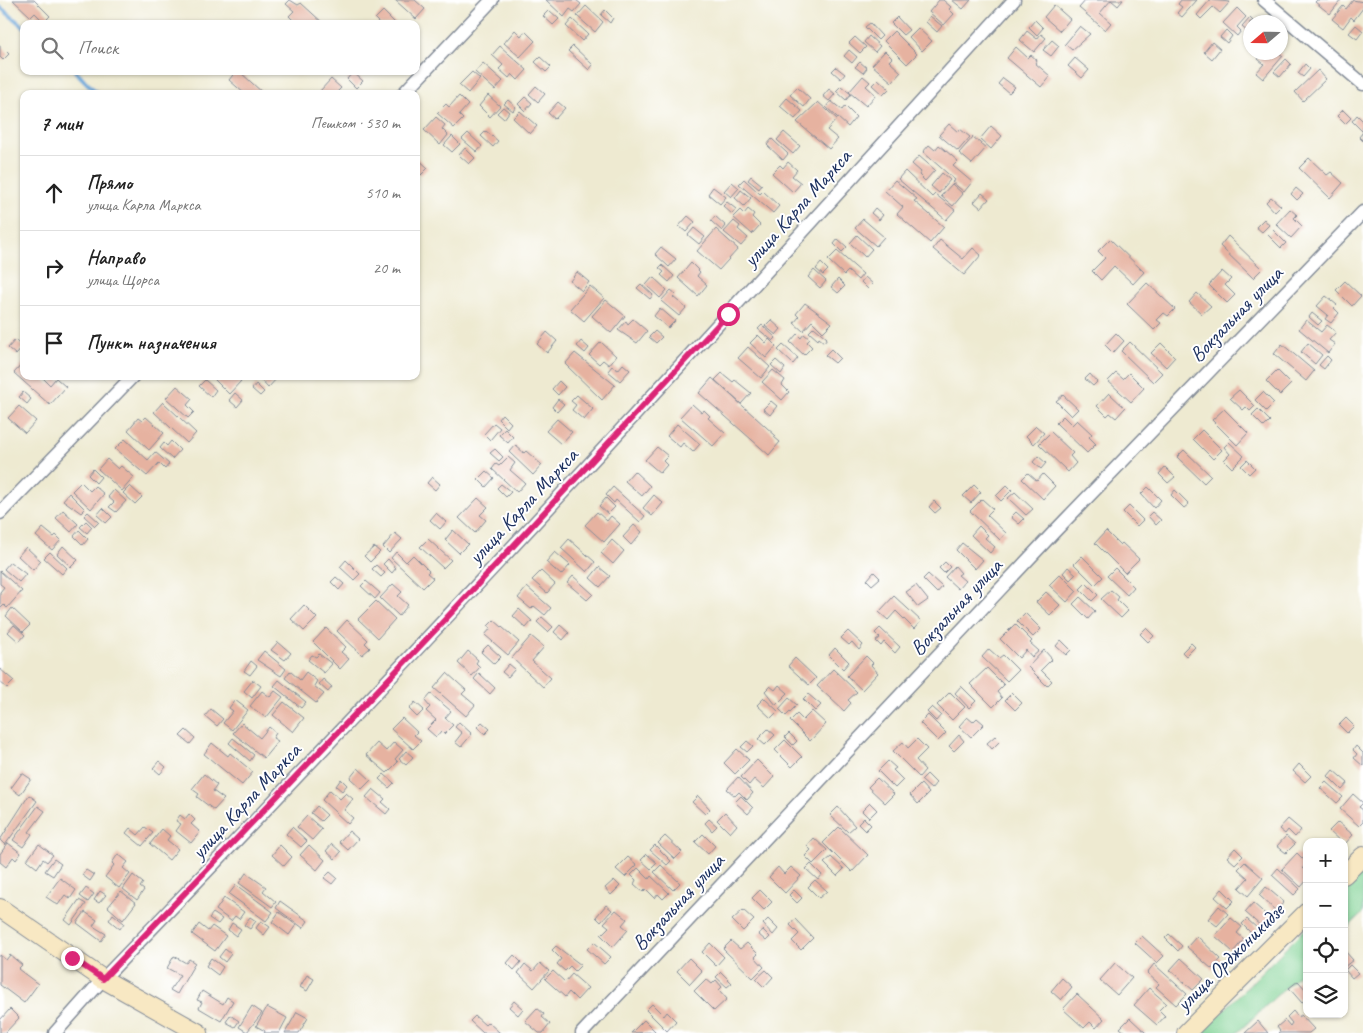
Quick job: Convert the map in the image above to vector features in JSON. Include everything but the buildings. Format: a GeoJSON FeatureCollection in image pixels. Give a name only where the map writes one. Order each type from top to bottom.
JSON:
{"type":"FeatureCollection","features":[{"type":"Feature","properties":{"kind":"main road"},"geometry":{"type":"LineString","coordinates":[[1348,871],[1363,856]]}},
{"type":"Feature","properties":{"kind":"main road"},"geometry":{"type":"LineString","coordinates":[[0,908],[103,979],[199,1033]]}},
{"type":"Feature","properties":{"kind":"main road","name":"улица Орджоникидзе"},"geometry":{"type":"LineString","coordinates":[[1186,1033],[1303,916]]}},
{"type":"Feature","properties":{"kind":"street"},"geometry":{"type":"LineString","coordinates":[[406,90],[491,0]]}},
{"type":"Feature","properties":{"kind":"street","name":"улица Карла Маркса"},"geometry":{"type":"LineString","coordinates":[[55,1033],[103,979],[433,632],[690,357],[1014,0]]}},
{"type":"Feature","properties":{"kind":"street"},"geometry":{"type":"LineString","coordinates":[[1264,0],[1363,84]]}},
{"type":"Feature","properties":{"kind":"street","name":"Вокзальная улица"},"geometry":{"type":"LineString","coordinates":[[582,1033],[1055,531],[1363,212]]}},
{"type":"Feature","properties":{"kind":"street"},"geometry":{"type":"LineString","coordinates":[[0,513],[128,380]]}},
{"type":"Feature","properties":{"kind":"green space"},"geometry":{"type":"Polygon","coordinates":[[[1363,870],[1363,913],[1348,927],[1348,885],[1363,870]]]}},
{"type":"Feature","properties":{"kind":"green space"},"geometry":{"type":"Polygon","coordinates":[[[1303,931],[1303,971],[1237,1033],[1201,1033],[1303,931]]]}},
{"type":"Feature","properties":{"kind":"waterway"},"geometry":{"type":"LineString","coordinates":[[0,7],[20,24]]}},
{"type":"Feature","properties":{"kind":"waterway"},"geometry":{"type":"LineString","coordinates":[[79,75],[94,90]]}},
{"type":"Feature","properties":{"kind":"route"},"geometry":{"type":"LineString","coordinates":[[72,958],[103,979],[440,625],[728,314]]}}]}
